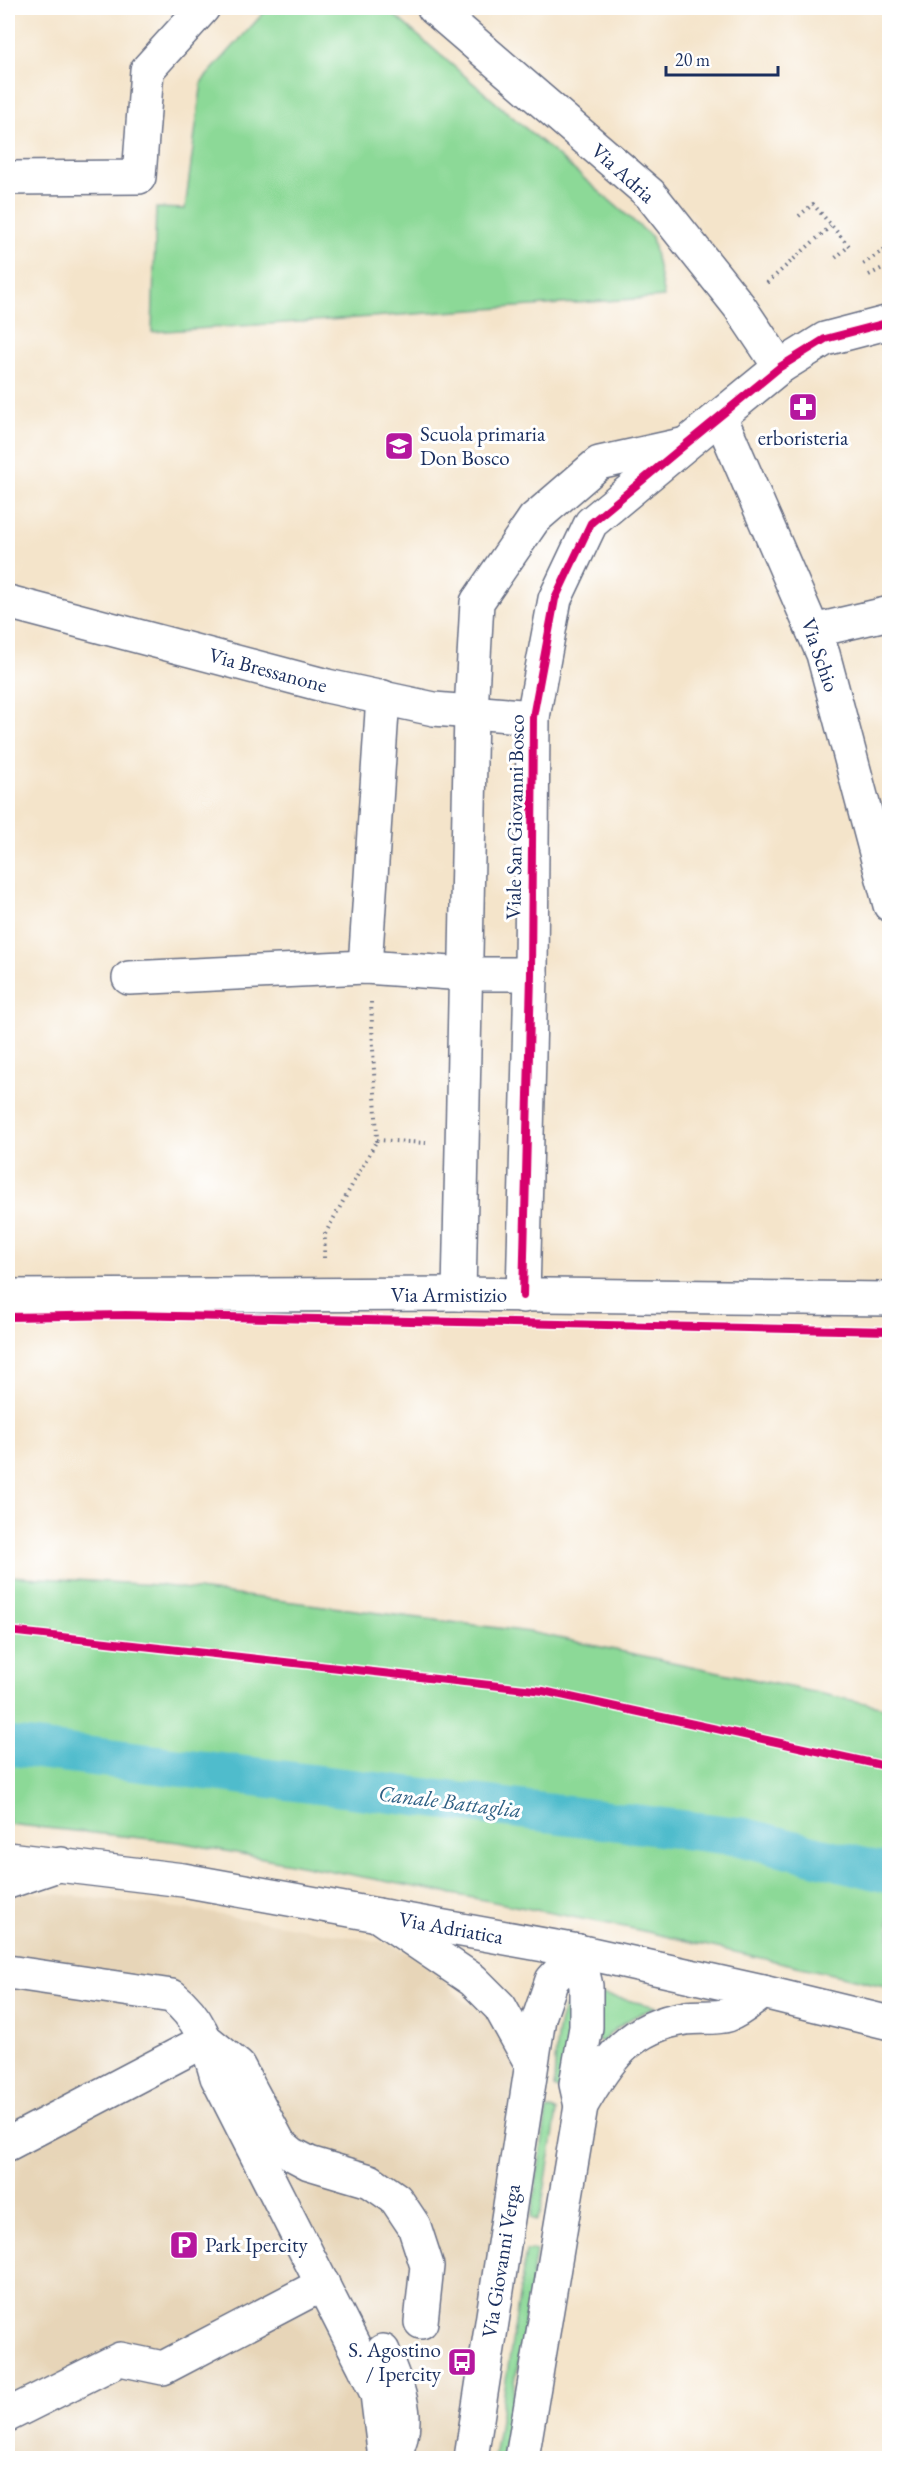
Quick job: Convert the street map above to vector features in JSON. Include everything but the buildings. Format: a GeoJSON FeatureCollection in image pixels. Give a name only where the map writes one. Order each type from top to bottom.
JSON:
{"type":"FeatureCollection","features":[{"type":"Feature","properties":{"kind":"street"},"geometry":{"type":"LineString","coordinates":[[8,178],[139,177],[147,70],[203,8]]}},
{"type":"Feature","properties":{"kind":"street","name":"Via Adria"},"geometry":{"type":"LineString","coordinates":[[434,8],[650,194],[740,306],[780,367]]}},
{"type":"Feature","properties":{"kind":"street","name":"Viale San Giovanni Bosco"},"geometry":{"type":"LineString","coordinates":[[523,1296],[531,974],[533,717],[555,599],[591,523],[686,444],[780,367],[825,339],[890,322]]}},
{"type":"Feature","properties":{"kind":"street","name":"Via Schio"},"geometry":{"type":"LineString","coordinates":[[720,416],[823,654],[890,905]]}},
{"type":"Feature","properties":{"kind":"street","name":"Viale San Giovanni Bosco"},"geometry":{"type":"LineString","coordinates":[[459,1294],[471,712],[477,602],[534,519],[599,463],[686,444]]}},
{"type":"Feature","properties":{"kind":"street","name":"Via Bressanone"},"geometry":{"type":"LineString","coordinates":[[8,602],[327,686],[434,709],[533,717]]}},
{"type":"Feature","properties":{"kind":"street"},"geometry":{"type":"LineString","coordinates":[[813,631],[890,613]]}},
{"type":"Feature","properties":{"kind":"street"},"geometry":{"type":"LineString","coordinates":[[365,967],[383,697]]}},
{"type":"Feature","properties":{"kind":"street"},"geometry":{"type":"LineString","coordinates":[[129,978],[365,967],[465,974],[531,974]]}},
{"type":"Feature","properties":{"kind":"street","name":"Via Armistizio"},"geometry":{"type":"LineString","coordinates":[[8,1296],[459,1294],[890,1299]]}},
{"type":"Feature","properties":{"kind":"street","name":"Via Adriatica"},"geometry":{"type":"LineString","coordinates":[[8,1858],[183,1880],[578,1951],[890,2023]]}},
{"type":"Feature","properties":{"kind":"street"},"geometry":{"type":"LineString","coordinates":[[8,1882],[61,1864]]}},
{"type":"Feature","properties":{"kind":"street"},"geometry":{"type":"LineString","coordinates":[[377,1915],[473,1980],[492,1998],[510,2022],[531,2063]]}},
{"type":"Feature","properties":{"kind":"street"},"geometry":{"type":"LineString","coordinates":[[578,1951],[586,1986],[586,2027],[576,2084],[581,2106]]}},
{"type":"Feature","properties":{"kind":"street","name":"Via Giovanni Verga"},"geometry":{"type":"LineString","coordinates":[[471,2458],[539,2018],[552,1980],[578,1951]]}},
{"type":"Feature","properties":{"kind":"street"},"geometry":{"type":"LineString","coordinates":[[8,1972],[172,1996],[189,2010],[206,2040],[217,2077],[377,2394],[385,2458]]}},
{"type":"Feature","properties":{"kind":"street"},"geometry":{"type":"LineString","coordinates":[[522,2458],[581,2106],[605,2065],[644,2030],[687,2018],[728,2015],[763,1992]]}},
{"type":"Feature","properties":{"kind":"street"},"geometry":{"type":"LineString","coordinates":[[8,2144],[206,2040]]}},
{"type":"Feature","properties":{"kind":"street"},"geometry":{"type":"LineString","coordinates":[[206,2040],[238,2066],[279,2143],[292,2154],[309,2163],[370,2181],[396,2199],[414,2226],[427,2266],[421,2322]]}},
{"type":"Feature","properties":{"kind":"street"},"geometry":{"type":"LineString","coordinates":[[296,2182],[382,2350],[400,2396],[405,2422],[401,2443],[393,2458]]}},
{"type":"Feature","properties":{"kind":"street"},"geometry":{"type":"LineString","coordinates":[[8,2415],[120,2359],[163,2368],[323,2284]]}},
{"type":"Feature","properties":{"kind":"path"},"geometry":{"type":"LineString","coordinates":[[799,216],[813,204],[832,225],[849,246],[834,259]]}},
{"type":"Feature","properties":{"kind":"path"},"geometry":{"type":"LineString","coordinates":[[769,282],[832,225]]}},
{"type":"Feature","properties":{"kind":"path"},"geometry":{"type":"LineString","coordinates":[[863,264],[890,246]]}},
{"type":"Feature","properties":{"kind":"path"},"geometry":{"type":"LineString","coordinates":[[869,275],[890,264]]}},
{"type":"Feature","properties":{"kind":"path"},"geometry":{"type":"LineString","coordinates":[[323,1267],[325,1234],[377,1140],[371,998]]}},
{"type":"Feature","properties":{"kind":"path"},"geometry":{"type":"LineString","coordinates":[[377,1140],[428,1143]]}},
{"type":"Feature","properties":{"kind":"shaded area","name":"Park Ipercity"},"geometry":{"type":"Polygon","coordinates":[[[8,1891],[58,1894],[186,1909],[388,1943],[430,1965],[464,2002],[496,2013],[512,2054],[520,2087],[457,2458],[8,2458],[8,1891]]]}},
{"type":"Feature","properties":{"kind":"green space"},"geometry":{"type":"Polygon","coordinates":[[[268,8],[386,8],[652,237],[664,297],[152,332],[156,208],[185,209],[202,81],[268,8]]]}},
{"type":"Feature","properties":{"kind":"green space"},"geometry":{"type":"Polygon","coordinates":[[[8,1576],[157,1585],[530,1632],[889,1708],[889,1987],[625,1927],[179,1842],[8,1824],[8,1576]]]}},
{"type":"Feature","properties":{"kind":"green space"},"geometry":{"type":"Polygon","coordinates":[[[601,1994],[657,2007],[627,2021],[602,2042],[598,2040],[601,1994]]]}},
{"type":"Feature","properties":{"kind":"green space"},"geometry":{"type":"Polygon","coordinates":[[[567,2005],[571,2008],[574,2020],[560,2088],[557,2089],[554,2087],[556,2044],[560,2020],[567,2005]]]}},
{"type":"Feature","properties":{"kind":"green space"},"geometry":{"type":"Polygon","coordinates":[[[552,2109],[557,2112],[541,2211],[536,2221],[531,2217],[547,2110],[552,2109]]]}},
{"type":"Feature","properties":{"kind":"green space"},"geometry":{"type":"Polygon","coordinates":[[[526,2251],[536,2251],[503,2458],[494,2458],[526,2251]]]}},
{"type":"Feature","properties":{"kind":"waterway","name":"Canale Battaglia"},"geometry":{"type":"LineString","coordinates":[[8,1746],[743,1837],[890,1874]]}},
{"type":"Feature","properties":{"kind":"cycle path"},"geometry":{"type":"LineString","coordinates":[[523,1296],[531,974],[533,717],[555,599],[591,523],[686,444],[780,367],[825,339],[890,322]]}},
{"type":"Feature","properties":{"kind":"cycle path"},"geometry":{"type":"LineString","coordinates":[[8,1317],[126,1315],[890,1331]]}},
{"type":"Feature","properties":{"kind":"cycle path"},"geometry":{"type":"LineString","coordinates":[[8,1631],[543,1691],[890,1767]]}},
{"type":"Feature","properties":{"kind":"place","name":"erboristeria"},"geometry":{"type":"Point","coordinates":[803,407]}},
{"type":"Feature","properties":{"kind":"place","name":"Scuola primaria Don Bosco"},"geometry":{"type":"Point","coordinates":[399,446]}},
{"type":"Feature","properties":{"kind":"place","name":"Park Ipercity"},"geometry":{"type":"Point","coordinates":[184,2245]}},
{"type":"Feature","properties":{"kind":"place","name":"S. Agostino / Ipercity"},"geometry":{"type":"Point","coordinates":[462,2362]}}]}
